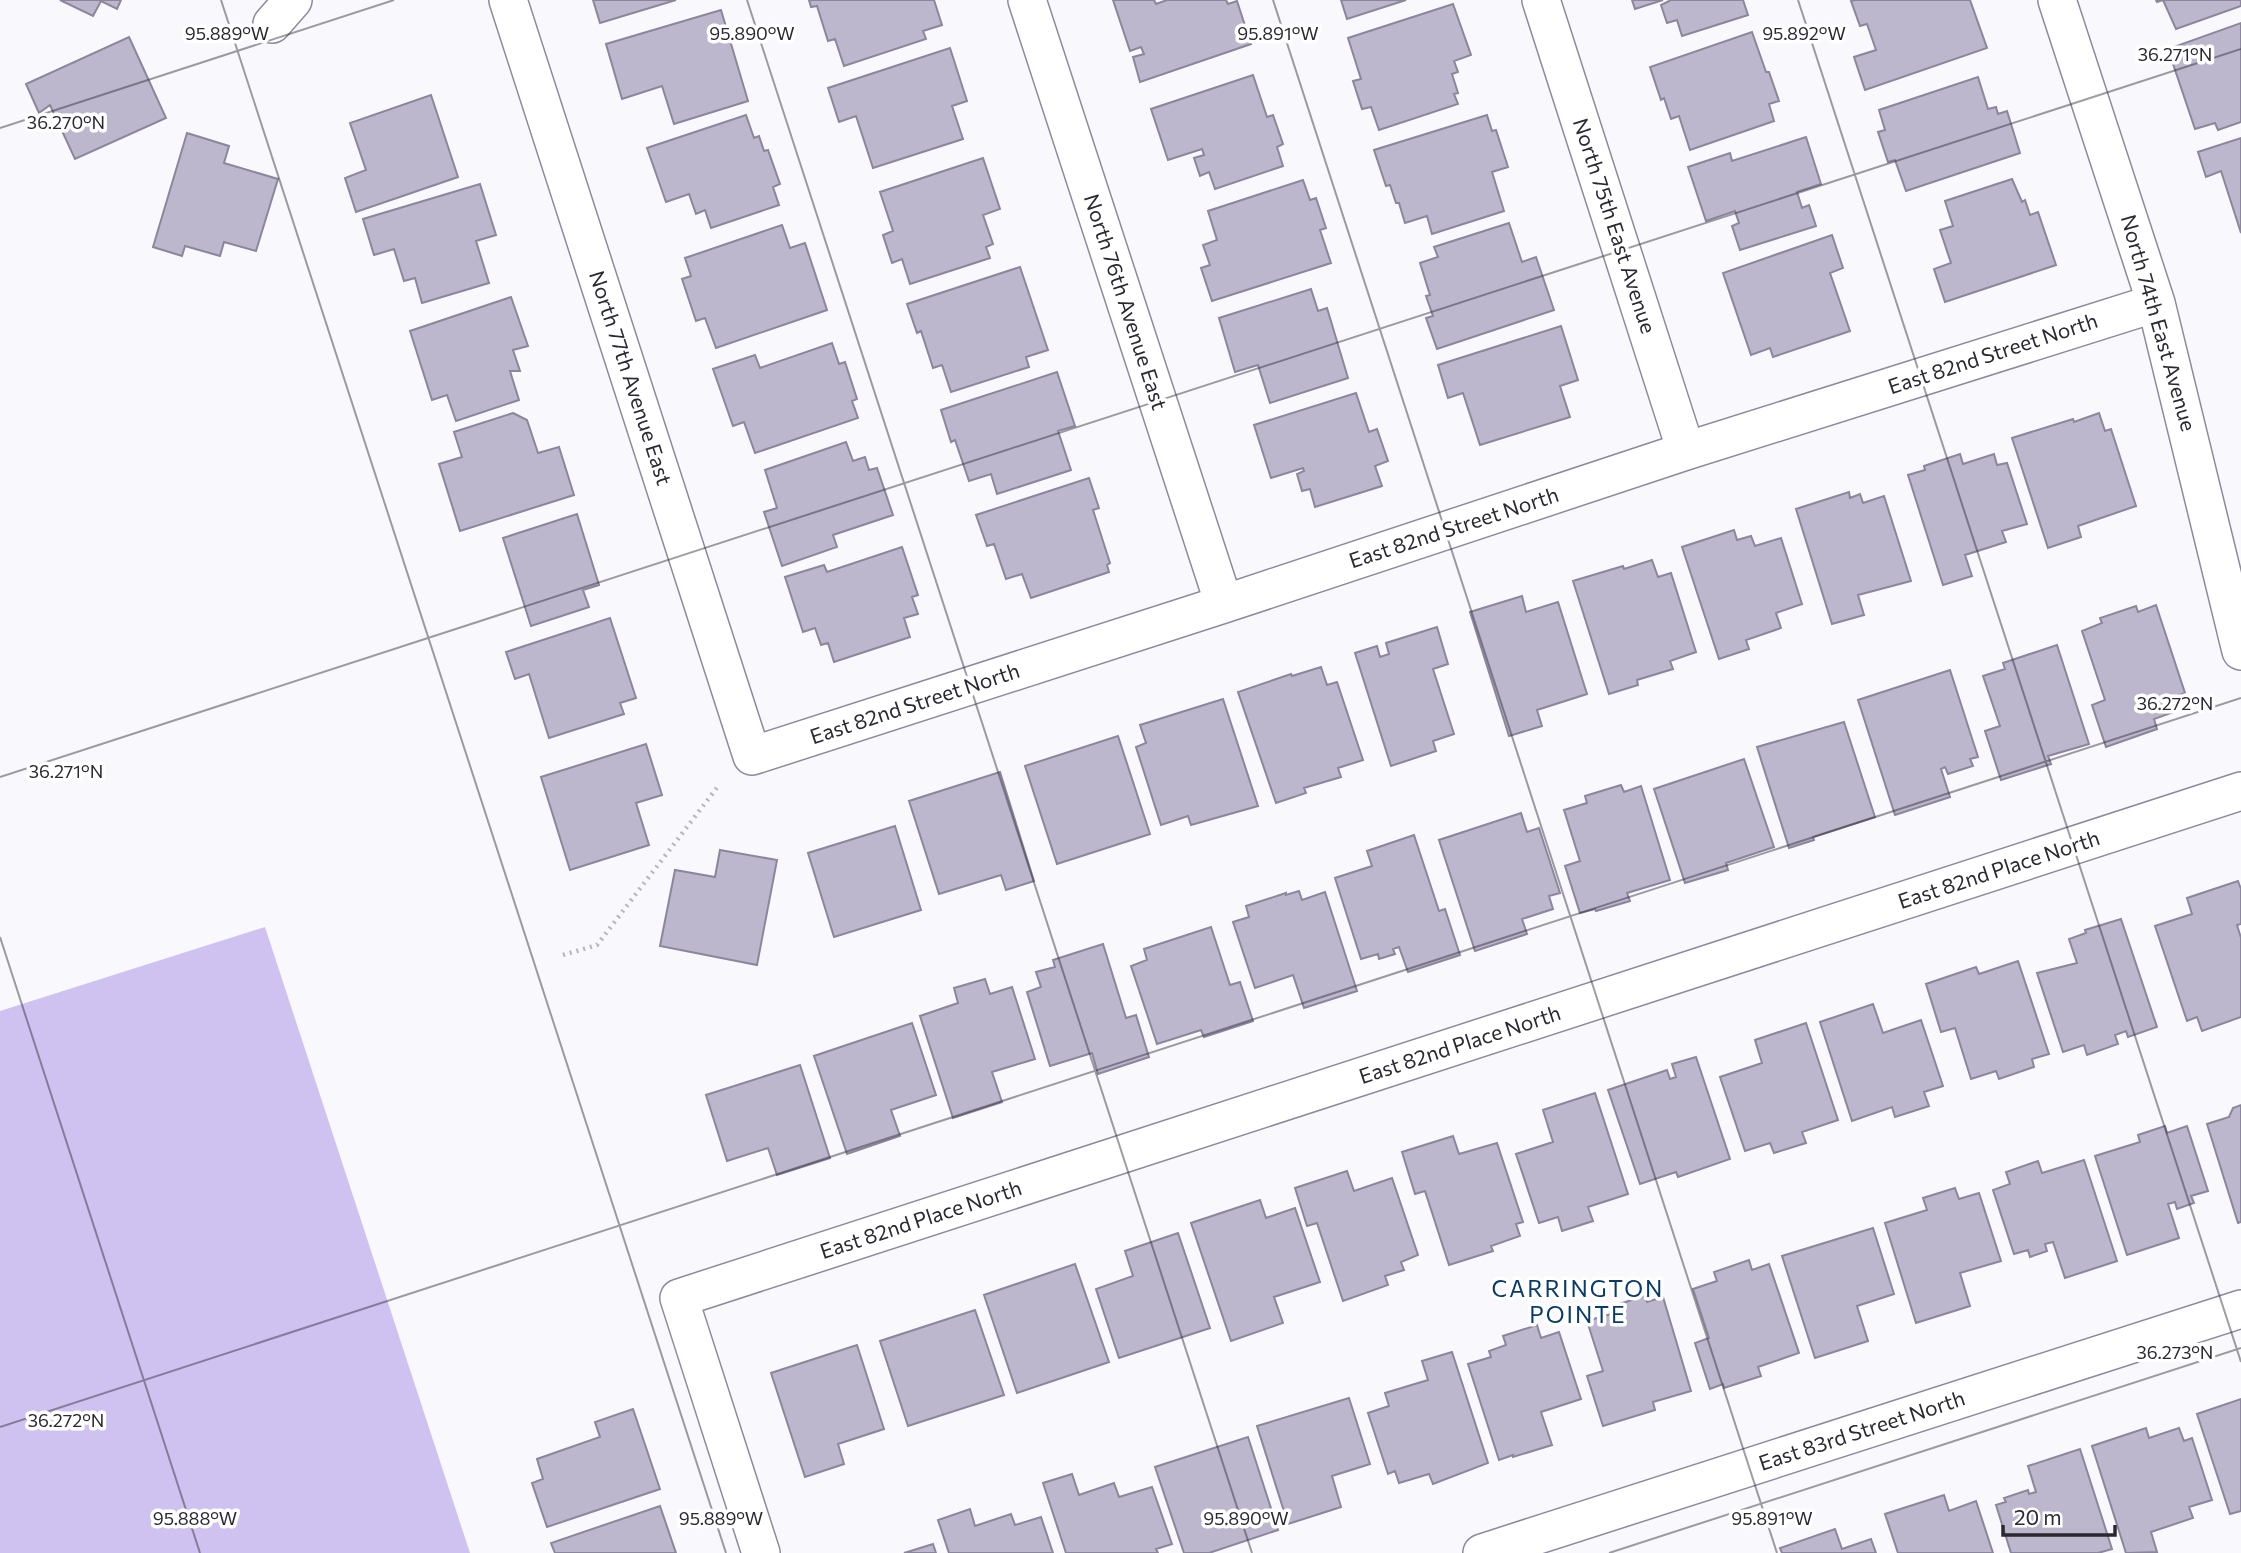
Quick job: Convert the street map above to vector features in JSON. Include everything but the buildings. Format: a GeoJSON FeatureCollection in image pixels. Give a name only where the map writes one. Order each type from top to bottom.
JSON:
{"type":"FeatureCollection","features":[{"type":"Feature","properties":{"kind":"street","name":"North 77th Avenue East"},"geometry":{"type":"LineString","coordinates":[[508,0],[752,757]]}},
{"type":"Feature","properties":{"kind":"street","name":"North 76th Avenue East"},"geometry":{"type":"LineString","coordinates":[[1027,0],[1224,604]]}},
{"type":"Feature","properties":{"kind":"street","name":"North 75th East Avenue"},"geometry":{"type":"LineString","coordinates":[[1541,0],[1686,452]]}},
{"type":"Feature","properties":{"kind":"street","name":"North 74th East Avenue"},"geometry":{"type":"LineString","coordinates":[[2057,0],[2157,303],[2241,652]]}},
{"type":"Feature","properties":{"kind":"street","name":"East 82nd Street North"},"geometry":{"type":"LineString","coordinates":[[752,757],[1686,452],[2157,303]]}},
{"type":"Feature","properties":{"kind":"street","name":"East 82nd Place North"},"geometry":{"type":"LineString","coordinates":[[761,1553],[679,1298],[2241,791]]}},
{"type":"Feature","properties":{"kind":"street","name":"East 83rd Street North"},"geometry":{"type":"LineString","coordinates":[[1482,1553],[2241,1309]]}},
{"type":"Feature","properties":{"kind":"path"},"geometry":{"type":"LineString","coordinates":[[563,955],[597,945],[719,785]]}},
{"type":"Feature","properties":{"kind":"shaded area"},"geometry":{"type":"Polygon","coordinates":[[[265,927],[470,1553],[0,1553],[0,1011],[265,927]]]}},
{"type":"Feature","properties":{"kind":"district","name":"CARRINGTON POINTE"},"geometry":{"type":"Point","coordinates":[1578,1302]}}]}
